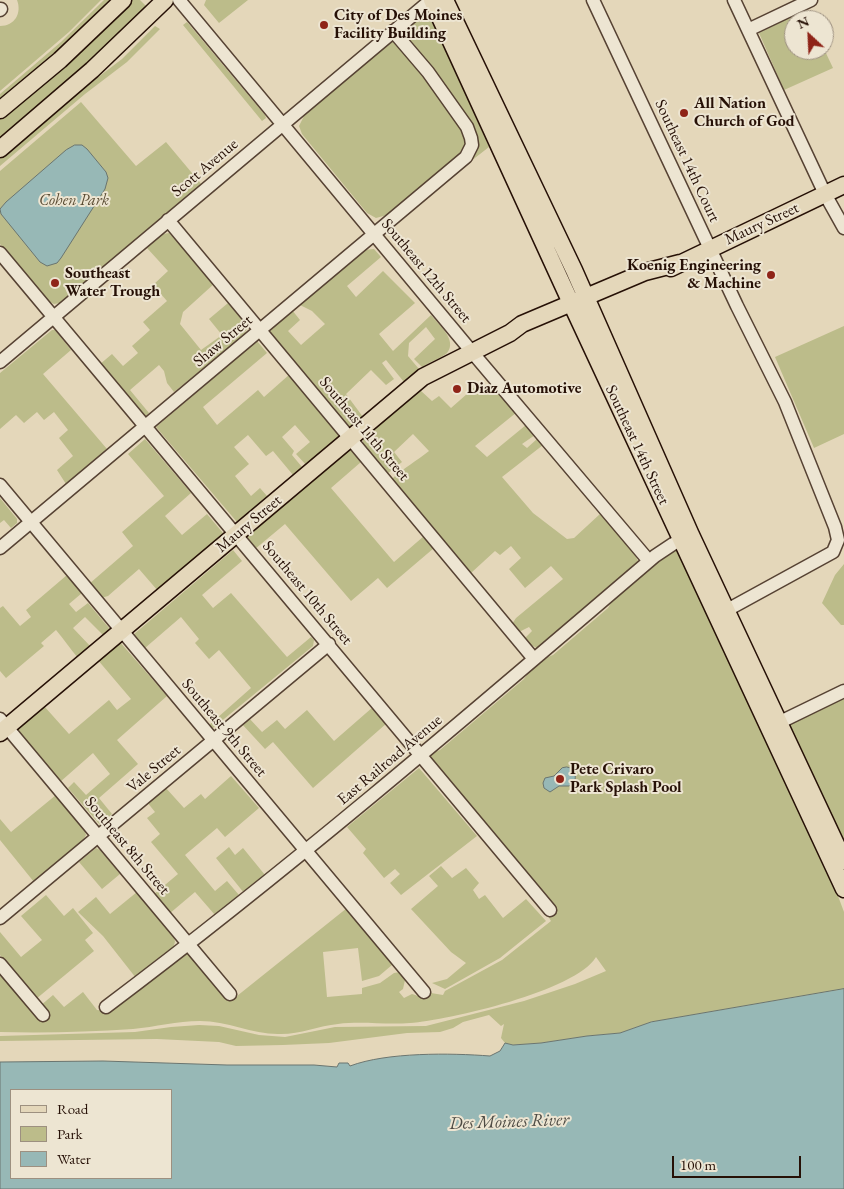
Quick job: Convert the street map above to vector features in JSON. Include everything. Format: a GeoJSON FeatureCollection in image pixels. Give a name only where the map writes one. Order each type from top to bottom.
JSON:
{"type":"FeatureCollection","features":[{"type":"Feature","properties":{"kind":"main road"},"geometry":{"type":"LineString","coordinates":[[0,110],[60,60],[123,0]]}},
{"type":"Feature","properties":{"kind":"main road"},"geometry":{"type":"LineString","coordinates":[[0,149],[108,56],[164,0]]}},
{"type":"Feature","properties":{"kind":"main road","name":"Southeast 14th Street"},"geometry":{"type":"LineString","coordinates":[[432,0],[451,26],[589,301],[686,537]]}},
{"type":"Feature","properties":{"kind":"main road","name":"Southeast 14th Street"},"geometry":{"type":"LineString","coordinates":[[445,0],[451,26],[573,308],[686,537],[773,725],[843,886]]}},
{"type":"Feature","properties":{"kind":"main road","name":"Maury Street"},"geometry":{"type":"LineString","coordinates":[[2,727],[122,631],[423,377],[510,333],[530,329],[589,301],[648,282],[680,263],[844,185]]}},
{"type":"Feature","properties":{"kind":"main road","name":"Southeast 14th Street"},"geometry":{"type":"LineString","coordinates":[[773,725],[844,861]]}},
{"type":"Feature","properties":{"kind":"street","name":"Southeast 12th Street"},"geometry":{"type":"LineString","coordinates":[[179,0],[649,561]]}},
{"type":"Feature","properties":{"kind":"street","name":"Scott Avenue"},"geometry":{"type":"LineString","coordinates":[[0,362],[432,0]]}},
{"type":"Feature","properties":{"kind":"street","name":"Southeast 14th Court"},"geometry":{"type":"LineString","coordinates":[[593,0],[737,306],[785,402],[835,527],[838,540],[833,552],[721,614]]}},
{"type":"Feature","properties":{"kind":"street"},"geometry":{"type":"LineString","coordinates":[[734,0],[825,194],[844,228]]}},
{"type":"Feature","properties":{"kind":"street"},"geometry":{"type":"LineString","coordinates":[[748,30],[811,0]]}},
{"type":"Feature","properties":{"kind":"street","name":"Shaw Street"},"geometry":{"type":"LineString","coordinates":[[0,548],[466,157],[472,145],[467,127],[428,72],[393,31]]}},
{"type":"Feature","properties":{"kind":"street","name":"Southeast 11th Street"},"geometry":{"type":"LineString","coordinates":[[168,220],[534,658]]}},
{"type":"Feature","properties":{"kind":"street","name":"Southeast 10th Street"},"geometry":{"type":"LineString","coordinates":[[0,253],[550,910]]}},
{"type":"Feature","properties":{"kind":"street","name":"Southeast 9th Street"},"geometry":{"type":"LineString","coordinates":[[0,485],[424,992]]}},
{"type":"Feature","properties":{"kind":"street","name":"East Railroad Avenue"},"geometry":{"type":"LineString","coordinates":[[106,1007],[189,945],[306,851],[649,561],[664,549],[686,537]]}},
{"type":"Feature","properties":{"kind":"street","name":"Vale Street"},"geometry":{"type":"LineString","coordinates":[[0,918],[329,644]]}},
{"type":"Feature","properties":{"kind":"street"},"geometry":{"type":"LineString","coordinates":[[773,725],[844,692]]}},
{"type":"Feature","properties":{"kind":"street","name":"Southeast 8th Street"},"geometry":{"type":"LineString","coordinates":[[2,727],[98,837],[230,994]]}},
{"type":"Feature","properties":{"kind":"street"},"geometry":{"type":"LineString","coordinates":[[0,964],[43,1015]]}},
{"type":"Feature","properties":{"kind":"green space"},"geometry":{"type":"Polygon","coordinates":[[[17,0],[101,0],[69,32],[0,91],[0,26],[10,24],[16,18],[19,10],[17,0]]]}},
{"type":"Feature","properties":{"kind":"green space"},"geometry":{"type":"Polygon","coordinates":[[[104,0],[113,0],[77,35],[0,101],[0,94],[61,42],[104,0]]]}},
{"type":"Feature","properties":{"kind":"green space"},"geometry":{"type":"Polygon","coordinates":[[[132,0],[140,0],[148,8],[90,64],[0,141],[0,119],[81,50],[132,0]]]}},
{"type":"Feature","properties":{"kind":"green space"},"geometry":{"type":"Polygon","coordinates":[[[206,0],[248,0],[219,23],[204,5],[206,0]]]}},
{"type":"Feature","properties":{"kind":"green space"},"geometry":{"type":"Polygon","coordinates":[[[428,10],[489,147],[471,161],[476,153],[477,145],[404,35],[406,29],[428,10]]]}},
{"type":"Feature","properties":{"kind":"green space"},"geometry":{"type":"Polygon","coordinates":[[[784,20],[784,60],[829,60],[833,68],[784,90],[759,33],[784,20]]]}},
{"type":"Feature","properties":{"kind":"green space"},"geometry":{"type":"Polygon","coordinates":[[[187,22],[266,118],[262,121],[183,25],[187,22]]]}},
{"type":"Feature","properties":{"kind":"green space"},"geometry":{"type":"Polygon","coordinates":[[[155,26],[160,29],[127,62],[85,94],[0,166],[0,159],[80,91],[122,59],[155,26]]]}},
{"type":"Feature","properties":{"kind":"green space"},"geometry":{"type":"Polygon","coordinates":[[[392,42],[429,79],[467,136],[464,153],[387,215],[376,218],[367,213],[302,134],[299,126],[305,114],[392,42]]]}},
{"type":"Feature","properties":{"kind":"green space","name":"Cohen Park"},"geometry":{"type":"Polygon","coordinates":[[[81,102],[136,166],[166,142],[202,185],[60,303],[54,304],[48,301],[0,244],[0,171],[81,102]]]}},
{"type":"Feature","properties":{"kind":"green space"},"geometry":{"type":"Polygon","coordinates":[[[169,233],[215,283],[183,312],[180,324],[201,350],[222,335],[209,319],[228,303],[248,327],[243,336],[174,392],[167,383],[164,371],[159,365],[130,390],[149,413],[145,417],[99,365],[112,354],[123,366],[138,353],[132,346],[150,330],[143,322],[167,301],[153,285],[168,271],[147,248],[163,234],[169,233]]]}},
{"type":"Feature","properties":{"kind":"green space"},"geometry":{"type":"Polygon","coordinates":[[[374,249],[381,257],[347,286],[356,297],[383,271],[415,303],[379,334],[393,351],[431,315],[446,332],[450,348],[445,355],[422,367],[414,359],[435,339],[426,327],[409,343],[408,356],[419,369],[404,382],[386,360],[382,363],[394,379],[386,385],[371,370],[346,394],[363,417],[354,426],[349,427],[269,332],[292,310],[300,320],[288,331],[301,345],[325,324],[312,311],[298,304],[364,250],[374,249]]]}},
{"type":"Feature","properties":{"kind":"green space"},"geometry":{"type":"Polygon","coordinates":[[[844,326],[844,434],[814,448],[775,357],[844,326]]]}},
{"type":"Feature","properties":{"kind":"green space"},"geometry":{"type":"Polygon","coordinates":[[[52,330],[55,330],[71,350],[43,374],[107,449],[66,484],[57,470],[73,456],[59,438],[68,430],[54,412],[44,420],[37,412],[24,423],[16,415],[0,429],[0,373],[52,330]]]}},
{"type":"Feature","properties":{"kind":"green space"},"geometry":{"type":"Polygon","coordinates":[[[257,341],[267,353],[203,407],[217,425],[258,390],[264,397],[290,374],[343,436],[307,466],[296,454],[310,442],[295,425],[282,437],[294,451],[292,455],[302,467],[293,475],[273,451],[266,456],[248,435],[234,447],[249,464],[235,476],[251,496],[260,488],[267,496],[237,522],[156,427],[257,341]]]}},
{"type":"Feature","properties":{"kind":"green space"},"geometry":{"type":"Polygon","coordinates":[[[476,386],[496,391],[517,412],[475,446],[487,457],[526,425],[535,435],[522,444],[527,448],[537,439],[543,445],[502,477],[533,513],[567,539],[574,538],[600,514],[634,553],[638,561],[544,645],[537,648],[529,644],[525,638],[532,631],[529,627],[519,632],[512,624],[516,618],[563,579],[551,566],[525,588],[509,569],[521,558],[511,546],[500,555],[495,551],[471,573],[392,479],[429,451],[413,434],[394,452],[402,462],[387,474],[363,444],[363,436],[420,390],[432,401],[439,396],[451,408],[476,386]]]}},
{"type":"Feature","properties":{"kind":"green space"},"geometry":{"type":"Polygon","coordinates":[[[145,439],[191,493],[165,516],[182,535],[207,514],[223,533],[158,591],[139,569],[108,596],[101,598],[89,584],[133,546],[122,532],[164,496],[128,454],[145,439]]]}},
{"type":"Feature","properties":{"kind":"green space"},"geometry":{"type":"Polygon","coordinates":[[[349,448],[361,462],[331,488],[394,562],[424,536],[434,548],[387,588],[378,578],[351,601],[285,524],[255,549],[247,540],[247,535],[349,448]]]}},
{"type":"Feature","properties":{"kind":"green space"},"geometry":{"type":"Polygon","coordinates":[[[0,498],[17,519],[17,523],[11,528],[4,520],[0,523],[0,498]]]}},
{"type":"Feature","properties":{"kind":"green space"},"geometry":{"type":"Polygon","coordinates":[[[233,550],[242,561],[202,595],[213,608],[231,593],[287,657],[311,637],[314,640],[313,646],[213,728],[208,726],[251,688],[219,650],[209,659],[195,643],[199,639],[181,617],[145,648],[133,635],[233,550]]]}},
{"type":"Feature","properties":{"kind":"green space"},"geometry":{"type":"Polygon","coordinates":[[[673,551],[678,551],[835,888],[844,912],[844,989],[651,1022],[620,1033],[513,1045],[505,1043],[501,1038],[504,1024],[501,1026],[489,1015],[463,1022],[453,1028],[440,1032],[407,1033],[329,1043],[236,1046],[219,1042],[157,1039],[0,1041],[0,1036],[135,1032],[199,1025],[219,1026],[259,1035],[285,1037],[335,1027],[426,1026],[524,1001],[575,984],[606,971],[596,957],[584,969],[564,981],[539,992],[481,1010],[410,1023],[347,1023],[286,1034],[259,1032],[220,1023],[200,1021],[116,1030],[0,1032],[0,972],[41,1018],[50,1014],[40,1006],[53,995],[64,1007],[83,992],[97,1010],[106,1011],[186,953],[195,958],[232,1000],[347,908],[392,965],[379,976],[362,981],[358,948],[323,952],[327,997],[362,994],[362,988],[380,983],[394,973],[400,972],[405,980],[403,989],[399,992],[404,998],[412,994],[422,997],[431,993],[443,995],[445,991],[502,960],[551,921],[548,916],[556,909],[430,758],[431,754],[440,750],[524,679],[544,659],[553,655],[608,608],[612,601],[673,551]]]}},
{"type":"Feature","properties":{"kind":"green space"},"geometry":{"type":"Polygon","coordinates":[[[844,564],[844,625],[841,625],[822,603],[835,575],[844,564]]]}},
{"type":"Feature","properties":{"kind":"green space"},"geometry":{"type":"Polygon","coordinates":[[[67,575],[82,593],[69,604],[76,612],[88,603],[109,628],[107,633],[104,636],[85,617],[73,628],[91,647],[78,658],[56,630],[41,643],[44,646],[6,678],[0,671],[0,608],[3,606],[20,626],[31,617],[26,610],[67,575]]]}},
{"type":"Feature","properties":{"kind":"green space"},"geometry":{"type":"Polygon","coordinates":[[[119,641],[167,696],[117,740],[138,764],[99,798],[112,814],[100,825],[68,788],[74,782],[86,795],[110,774],[93,753],[60,782],[16,731],[44,706],[69,734],[109,700],[117,710],[131,699],[97,659],[119,641]]]}},
{"type":"Feature","properties":{"kind":"green space"},"geometry":{"type":"Polygon","coordinates":[[[844,697],[844,844],[788,724],[844,697]]]}},
{"type":"Feature","properties":{"kind":"green space"},"geometry":{"type":"Polygon","coordinates":[[[373,707],[387,723],[313,788],[273,742],[265,749],[241,723],[248,717],[262,732],[277,720],[285,729],[307,710],[334,741],[373,707]]]}},
{"type":"Feature","properties":{"kind":"green space"},"geometry":{"type":"Polygon","coordinates":[[[419,768],[477,836],[401,895],[390,883],[400,874],[395,869],[384,878],[363,853],[366,849],[347,827],[419,768]]]}},
{"type":"Feature","properties":{"kind":"green space"},"geometry":{"type":"Polygon","coordinates":[[[231,776],[259,808],[225,837],[217,828],[185,855],[215,891],[227,881],[239,895],[215,915],[195,892],[169,914],[153,895],[178,874],[151,842],[160,834],[147,818],[155,812],[147,802],[165,787],[184,808],[201,794],[205,799],[231,776]]]}},
{"type":"Feature","properties":{"kind":"green space"},"geometry":{"type":"Polygon","coordinates":[[[56,795],[84,829],[86,835],[83,840],[34,882],[0,840],[0,819],[11,832],[56,795]]]}},
{"type":"Feature","properties":{"kind":"green space"},"geometry":{"type":"Polygon","coordinates":[[[229,847],[235,855],[243,848],[265,875],[244,893],[216,858],[229,847]]]}},
{"type":"Feature","properties":{"kind":"green space"},"geometry":{"type":"Polygon","coordinates":[[[96,848],[100,850],[120,874],[102,889],[79,862],[96,848]]]}},
{"type":"Feature","properties":{"kind":"green space"},"geometry":{"type":"Polygon","coordinates":[[[441,866],[452,878],[466,868],[479,883],[473,890],[479,899],[485,895],[503,918],[526,899],[546,921],[500,958],[445,989],[432,983],[447,979],[466,963],[451,952],[411,909],[438,886],[429,876],[441,866]]]}},
{"type":"Feature","properties":{"kind":"green space"},"geometry":{"type":"Polygon","coordinates":[[[137,892],[174,936],[175,942],[173,948],[136,978],[103,936],[78,912],[96,897],[110,914],[137,892]]]}},
{"type":"Feature","properties":{"kind":"green space"},"geometry":{"type":"Polygon","coordinates":[[[46,895],[64,916],[73,908],[93,933],[85,940],[94,951],[36,999],[0,955],[0,932],[21,957],[42,940],[21,916],[46,895]]]}},
{"type":"Feature","properties":{"kind":"water"},"geometry":{"type":"Polygon","coordinates":[[[75,145],[82,145],[87,149],[106,172],[108,178],[105,189],[61,258],[57,263],[47,266],[40,262],[1,214],[0,209],[66,150],[75,145]]]}},
{"type":"Feature","properties":{"kind":"water","name":"Pete Crivaro Park Splash Pool"},"geometry":{"type":"Polygon","coordinates":[[[567,767],[575,773],[574,783],[569,786],[559,786],[550,792],[544,788],[545,778],[554,776],[562,768],[567,767]]]}},
{"type":"Feature","properties":{"kind":"water","name":"Des Moines River"},"geometry":{"type":"Polygon","coordinates":[[[844,989],[844,1189],[0,1189],[0,1062],[103,1061],[337,1067],[339,1063],[348,1063],[350,1066],[365,1061],[400,1056],[457,1054],[490,1056],[500,1051],[505,1043],[513,1045],[541,1043],[620,1033],[651,1022],[844,989]]]}},
{"type":"Feature","properties":{"kind":"place","name":"City of Des Moines Facility Building"},"geometry":{"type":"Point","coordinates":[324,25]}},
{"type":"Feature","properties":{"kind":"place","name":"All Nation Church of God"},"geometry":{"type":"Point","coordinates":[684,113]}},
{"type":"Feature","properties":{"kind":"place","name":"Koenig Engineering & Machine"},"geometry":{"type":"Point","coordinates":[771,275]}},
{"type":"Feature","properties":{"kind":"place","name":"Southeast Water Trough"},"geometry":{"type":"Point","coordinates":[55,283]}},
{"type":"Feature","properties":{"kind":"place","name":"Diaz Automotive"},"geometry":{"type":"Point","coordinates":[457,389]}},
{"type":"Feature","properties":{"kind":"place","name":"Pete Crivaro Park Splash Pool"},"geometry":{"type":"Point","coordinates":[560,779]}}]}
